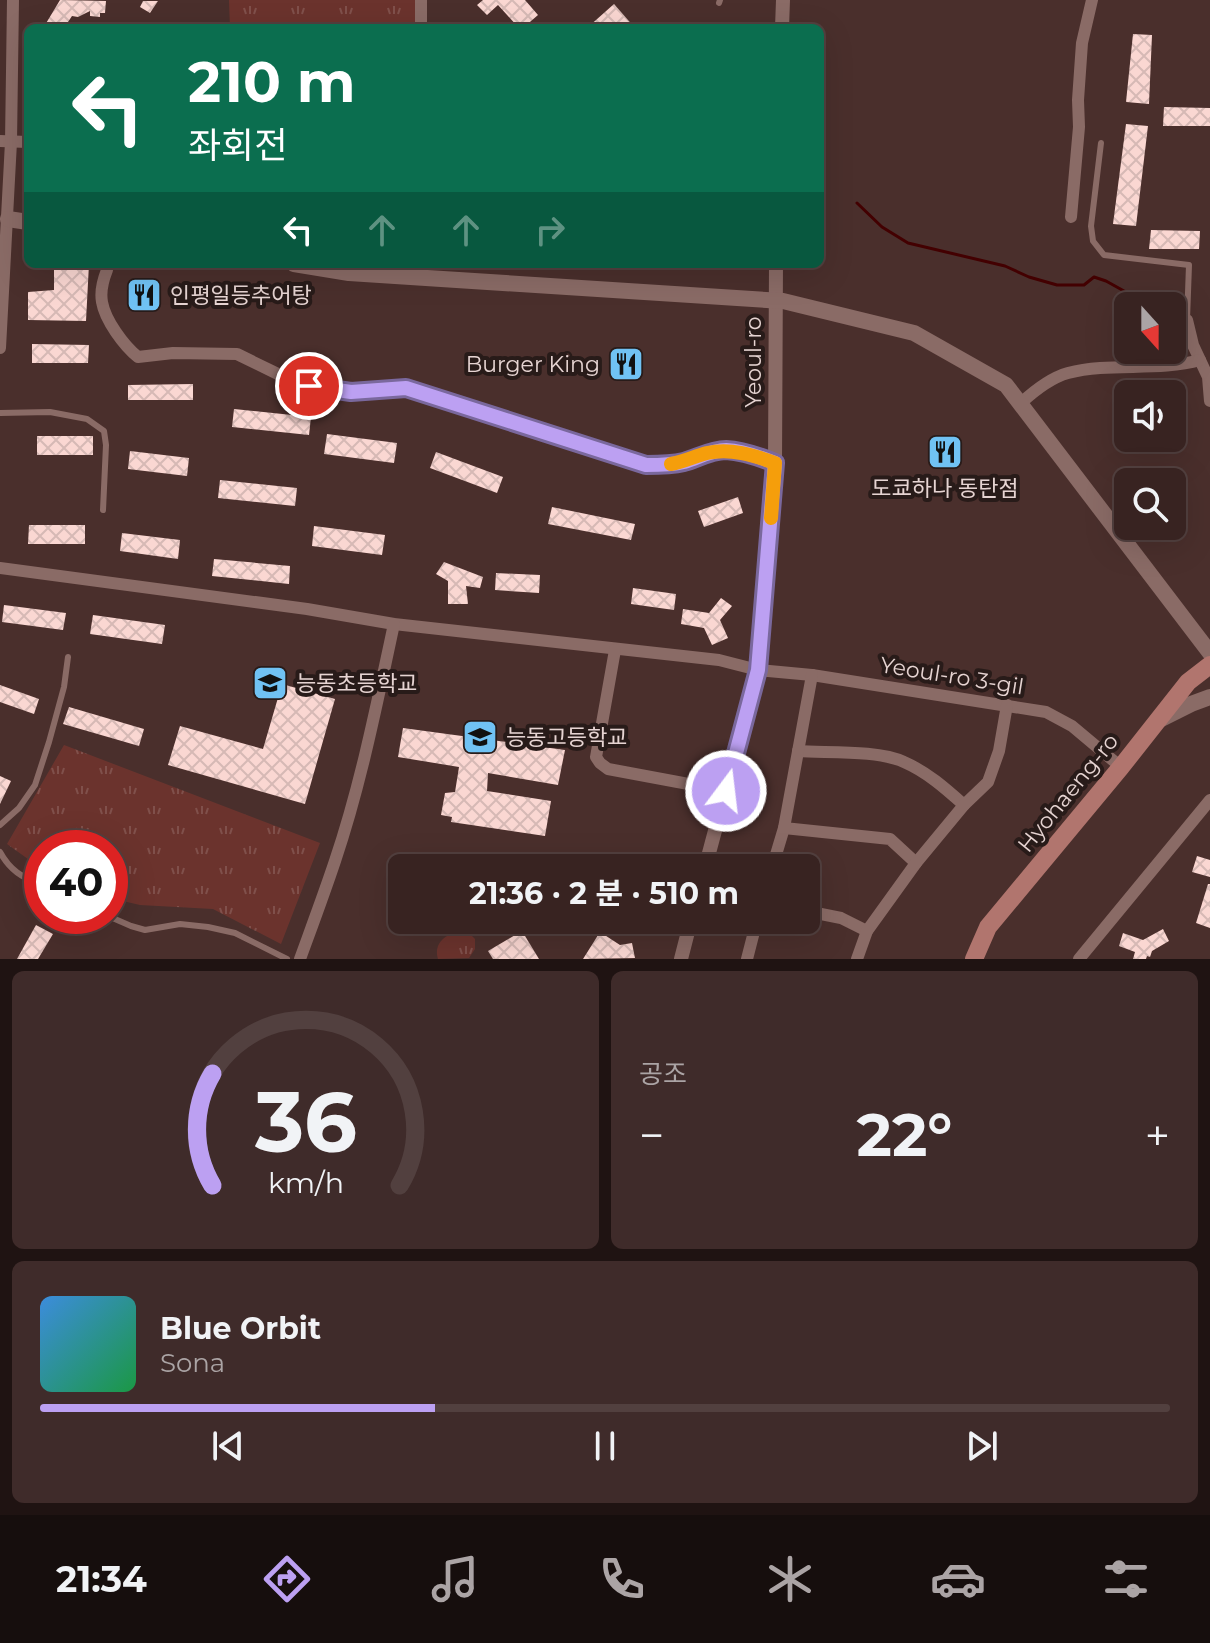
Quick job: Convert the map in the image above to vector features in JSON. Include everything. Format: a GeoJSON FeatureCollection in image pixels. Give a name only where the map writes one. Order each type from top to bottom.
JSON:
{"type":"FeatureCollection","features":[{"type":"Feature","properties":{"kind":"main road"},"geometry":{"type":"LineString","coordinates":[[4,218],[24,221]]}},
{"type":"Feature","properties":{"kind":"main road"},"geometry":{"type":"LineString","coordinates":[[318,268],[349,273],[783,301],[914,333],[1006,385],[1210,653]]}},
{"type":"Feature","properties":{"kind":"main road","name":"Hyohaeng-ro"},"geometry":{"type":"LineString","coordinates":[[974,959],[988,927],[1188,682],[1210,665]]}},
{"type":"Feature","properties":{"kind":"main road"},"geometry":{"type":"LineString","coordinates":[[1156,721],[1210,697]]}},
{"type":"Feature","properties":{"kind":"street"},"geometry":{"type":"LineString","coordinates":[[0,348],[13,0]]}},
{"type":"Feature","properties":{"kind":"street"},"geometry":{"type":"LineString","coordinates":[[421,0],[421,24]]}},
{"type":"Feature","properties":{"kind":"street"},"geometry":{"type":"LineString","coordinates":[[782,24],[783,0]]}},
{"type":"Feature","properties":{"kind":"street"},"geometry":{"type":"LineString","coordinates":[[1071,217],[1082,43],[1092,0]]}},
{"type":"Feature","properties":{"kind":"street","name":"Yeoul-ro"},"geometry":{"type":"LineString","coordinates":[[709,854],[758,670],[775,463],[776,268]]}},
{"type":"Feature","properties":{"kind":"street"},"geometry":{"type":"LineString","coordinates":[[107,270],[102,283],[102,304],[115,331],[138,357],[173,353],[237,354],[309,386],[351,392],[406,388],[646,465],[677,463],[725,450],[775,463]]}},
{"type":"Feature","properties":{"kind":"street"},"geometry":{"type":"LineString","coordinates":[[1187,320],[1193,345],[1208,377],[1210,401]]}},
{"type":"Feature","properties":{"kind":"street"},"geometry":{"type":"LineString","coordinates":[[1021,403],[1036,389],[1067,374],[1186,364],[1200,360]]}},
{"type":"Feature","properties":{"kind":"street","name":"Yeoul-ro 3-gil"},"geometry":{"type":"LineString","coordinates":[[0,568],[307,609],[394,624],[719,660],[758,670],[812,675],[1007,705],[1046,712],[1072,726],[1121,767]]}},
{"type":"Feature","properties":{"kind":"street"},"geometry":{"type":"LineString","coordinates":[[300,959],[336,860],[372,724],[394,624]]}},
{"type":"Feature","properties":{"kind":"street"},"geometry":{"type":"LineString","coordinates":[[615,650],[596,757],[600,763],[608,769],[726,791]]}},
{"type":"Feature","properties":{"kind":"street"},"geometry":{"type":"LineString","coordinates":[[776,854],[784,828],[812,675]]}},
{"type":"Feature","properties":{"kind":"street"},"geometry":{"type":"LineString","coordinates":[[857,959],[867,931],[916,863],[964,805],[988,782],[999,751],[1007,705]]}},
{"type":"Feature","properties":{"kind":"street"},"geometry":{"type":"LineString","coordinates":[[798,751],[901,760],[932,777],[964,805]]}},
{"type":"Feature","properties":{"kind":"street"},"geometry":{"type":"LineString","coordinates":[[1079,959],[1210,800]]}},
{"type":"Feature","properties":{"kind":"street"},"geometry":{"type":"LineString","coordinates":[[784,828],[890,839],[916,863]]}},
{"type":"Feature","properties":{"kind":"street"},"geometry":{"type":"LineString","coordinates":[[820,914],[841,918],[867,931]]}},
{"type":"Feature","properties":{"kind":"street"},"geometry":{"type":"LineString","coordinates":[[681,959],[687,934]]}},
{"type":"Feature","properties":{"kind":"street"},"geometry":{"type":"LineString","coordinates":[[747,959],[753,934]]}},
{"type":"Feature","properties":{"kind":"lane"},"geometry":{"type":"LineString","coordinates":[[1101,143],[1091,224],[1093,241],[1104,255],[1189,265],[1187,320]]}},
{"type":"Feature","properties":{"kind":"lane"},"geometry":{"type":"LineString","coordinates":[[1071,217],[1091,224]]}},
{"type":"Feature","properties":{"kind":"lane"},"geometry":{"type":"LineString","coordinates":[[0,413],[50,412],[87,419],[104,431],[103,510]]}},
{"type":"Feature","properties":{"kind":"lane"},"geometry":{"type":"LineString","coordinates":[[0,825],[19,808],[35,785],[64,687],[68,657]]}},
{"type":"Feature","properties":{"kind":"lane"},"geometry":{"type":"LineString","coordinates":[[0,852],[7,865],[24,877]]}},
{"type":"Feature","properties":{"kind":"lane"},"geometry":{"type":"LineString","coordinates":[[128,924],[145,930],[180,924],[235,933],[287,959]]}},
{"type":"Feature","properties":{"kind":"green space"},"geometry":{"type":"Polygon","coordinates":[[[229,0],[418,0],[419,24],[230,24],[229,0]]]}},
{"type":"Feature","properties":{"kind":"green space"},"geometry":{"type":"Polygon","coordinates":[[[64,745],[320,843],[281,944],[213,909],[128,902],[128,830],[24,830],[24,856],[7,844],[64,745]]]}},
{"type":"Feature","properties":{"kind":"green space"},"geometry":{"type":"Polygon","coordinates":[[[450,934],[468,934],[475,939],[475,949],[469,958],[438,959],[437,948],[450,934]]]}},
{"type":"Feature","properties":{"kind":"building"},"geometry":{"type":"Polygon","coordinates":[[[60,0],[106,1],[105,13],[100,13],[100,17],[90,16],[90,11],[78,17],[72,16],[67,24],[46,24],[60,0]]]}},
{"type":"Feature","properties":{"kind":"building"},"geometry":{"type":"Polygon","coordinates":[[[483,0],[525,0],[538,15],[528,24],[515,24],[498,5],[487,15],[477,5],[483,0]]]}},
{"type":"Feature","properties":{"kind":"building"},"geometry":{"type":"Polygon","coordinates":[[[143,1],[158,1],[150,13],[140,7],[143,1]]]}},
{"type":"Feature","properties":{"kind":"building"},"geometry":{"type":"Polygon","coordinates":[[[614,4],[632,24],[592,24],[614,4]]]}},
{"type":"Feature","properties":{"kind":"building"},"geometry":{"type":"Polygon","coordinates":[[[1133,34],[1152,35],[1149,104],[1126,102],[1133,34]]]}},
{"type":"Feature","properties":{"kind":"building"},"geometry":{"type":"Polygon","coordinates":[[[1164,107],[1210,108],[1210,126],[1163,126],[1164,107]]]}},
{"type":"Feature","properties":{"kind":"building"},"geometry":{"type":"Polygon","coordinates":[[[1126,124],[1148,126],[1136,226],[1113,224],[1126,124]]]}},
{"type":"Feature","properties":{"kind":"building"},"geometry":{"type":"Polygon","coordinates":[[[1151,230],[1200,231],[1199,249],[1149,249],[1151,230]]]}},
{"type":"Feature","properties":{"kind":"building"},"geometry":{"type":"Polygon","coordinates":[[[54,268],[89,268],[86,321],[28,320],[28,292],[54,290],[54,268]]]}},
{"type":"Feature","properties":{"kind":"building"},"geometry":{"type":"Polygon","coordinates":[[[32,344],[89,345],[88,363],[32,363],[32,344]]]}},
{"type":"Feature","properties":{"kind":"building"},"geometry":{"type":"Polygon","coordinates":[[[193,384],[193,400],[128,400],[128,385],[193,384]]]}},
{"type":"Feature","properties":{"kind":"building"},"geometry":{"type":"Polygon","coordinates":[[[234,409],[311,417],[309,435],[232,427],[234,409]]]}},
{"type":"Feature","properties":{"kind":"building"},"geometry":{"type":"Polygon","coordinates":[[[327,434],[397,443],[394,463],[324,454],[327,434]]]}},
{"type":"Feature","properties":{"kind":"building"},"geometry":{"type":"Polygon","coordinates":[[[37,436],[93,436],[93,455],[37,455],[37,436]]]}},
{"type":"Feature","properties":{"kind":"building"},"geometry":{"type":"Polygon","coordinates":[[[130,451],[189,458],[187,476],[128,469],[130,451]]]}},
{"type":"Feature","properties":{"kind":"building"},"geometry":{"type":"Polygon","coordinates":[[[436,452],[503,477],[497,493],[430,468],[436,452]]]}},
{"type":"Feature","properties":{"kind":"building"},"geometry":{"type":"Polygon","coordinates":[[[220,480],[297,488],[295,506],[218,498],[220,480]]]}},
{"type":"Feature","properties":{"kind":"building"},"geometry":{"type":"Polygon","coordinates":[[[738,497],[743,513],[704,527],[698,511],[738,497]]]}},
{"type":"Feature","properties":{"kind":"building"},"geometry":{"type":"Polygon","coordinates":[[[552,507],[635,524],[631,540],[548,524],[552,507]]]}},
{"type":"Feature","properties":{"kind":"building"},"geometry":{"type":"Polygon","coordinates":[[[29,525],[85,525],[85,544],[28,544],[29,525]]]}},
{"type":"Feature","properties":{"kind":"building"},"geometry":{"type":"Polygon","coordinates":[[[314,526],[385,535],[382,555],[312,546],[314,526]]]}},
{"type":"Feature","properties":{"kind":"building"},"geometry":{"type":"Polygon","coordinates":[[[122,533],[180,540],[178,559],[120,551],[122,533]]]}},
{"type":"Feature","properties":{"kind":"building"},"geometry":{"type":"Polygon","coordinates":[[[214,559],[290,566],[289,584],[212,576],[214,559]]]}},
{"type":"Feature","properties":{"kind":"building"},"geometry":{"type":"Polygon","coordinates":[[[444,562],[483,577],[480,588],[466,586],[468,604],[448,604],[448,581],[436,574],[444,562]]]}},
{"type":"Feature","properties":{"kind":"building"},"geometry":{"type":"Polygon","coordinates":[[[496,573],[540,575],[539,593],[495,590],[496,573]]]}},
{"type":"Feature","properties":{"kind":"building"},"geometry":{"type":"Polygon","coordinates":[[[633,588],[676,594],[674,610],[631,604],[633,588]]]}},
{"type":"Feature","properties":{"kind":"building"},"geometry":{"type":"Polygon","coordinates":[[[721,598],[732,606],[720,620],[728,638],[712,645],[704,628],[681,624],[683,609],[709,613],[721,598]]]}},
{"type":"Feature","properties":{"kind":"building"},"geometry":{"type":"Polygon","coordinates":[[[4,605],[66,613],[63,630],[2,622],[4,605]]]}},
{"type":"Feature","properties":{"kind":"building"},"geometry":{"type":"Polygon","coordinates":[[[93,615],[165,625],[162,644],[90,634],[93,615]]]}},
{"type":"Feature","properties":{"kind":"building","name":"능동초등학교"},"geometry":{"type":"Polygon","coordinates":[[[282,684],[335,699],[305,804],[168,765],[180,726],[263,749],[282,684]]]}},
{"type":"Feature","properties":{"kind":"building"},"geometry":{"type":"Polygon","coordinates":[[[0,685],[39,699],[34,714],[0,702],[0,685]]]}},
{"type":"Feature","properties":{"kind":"building"},"geometry":{"type":"Polygon","coordinates":[[[69,707],[144,729],[139,746],[63,724],[69,707]]]}},
{"type":"Feature","properties":{"kind":"building","name":"능동고등학교"},"geometry":{"type":"Polygon","coordinates":[[[403,728],[565,750],[558,785],[488,773],[487,791],[551,801],[545,836],[451,822],[452,817],[441,815],[445,793],[455,792],[459,767],[398,757],[403,728]]]}},
{"type":"Feature","properties":{"kind":"building"},"geometry":{"type":"Polygon","coordinates":[[[0,776],[11,781],[0,804],[0,776]]]}},
{"type":"Feature","properties":{"kind":"building"},"geometry":{"type":"Polygon","coordinates":[[[1197,856],[1210,860],[1210,877],[1192,872],[1197,856]]]}},
{"type":"Feature","properties":{"kind":"building"},"geometry":{"type":"Polygon","coordinates":[[[1210,884],[1210,928],[1196,923],[1210,884]]]}},
{"type":"Feature","properties":{"kind":"building"},"geometry":{"type":"Polygon","coordinates":[[[1163,929],[1169,941],[1152,951],[1146,959],[1133,959],[1135,952],[1119,946],[1123,933],[1143,940],[1163,929]]]}},
{"type":"Feature","properties":{"kind":"building"},"geometry":{"type":"Polygon","coordinates":[[[31,934],[53,934],[38,959],[17,959],[31,934]]]}},
{"type":"Feature","properties":{"kind":"building"},"geometry":{"type":"Polygon","coordinates":[[[517,934],[524,934],[539,959],[493,959],[488,951],[517,934]]]}},
{"type":"Feature","properties":{"kind":"building"},"geometry":{"type":"Polygon","coordinates":[[[599,934],[620,945],[632,943],[635,958],[583,959],[599,934]]]}},
{"type":"Feature","properties":{"kind":"waterway"},"geometry":{"type":"LineString","coordinates":[[857,203],[882,227],[908,243],[1005,266],[1057,285],[1084,285],[1094,277],[1126,292]]}},
{"type":"Feature","properties":{"kind":"slow traffic"},"geometry":{"type":"LineString","coordinates":[[671,464],[725,450],[775,463],[771,518]]}},
{"type":"Feature","properties":{"kind":"place","name":"인평일등추어탕"},"geometry":{"type":"Point","coordinates":[144,295]}},
{"type":"Feature","properties":{"kind":"place","name":"Burger King"},"geometry":{"type":"Point","coordinates":[626,364]}},
{"type":"Feature","properties":{"kind":"place","name":"도쿄하나 동탄점"},"geometry":{"type":"Point","coordinates":[945,452]}},
{"type":"Feature","properties":{"kind":"place","name":"능동초등학교"},"geometry":{"type":"Point","coordinates":[270,683]}},
{"type":"Feature","properties":{"kind":"place","name":"능동고등학교"},"geometry":{"type":"Point","coordinates":[480,737]}},
{"type":"Feature","properties":{"kind":"route"},"geometry":{"type":"LineString","coordinates":[[309,386],[351,392],[406,388],[646,465],[668,465],[725,450],[775,463],[758,670],[726,791]]}}]}
